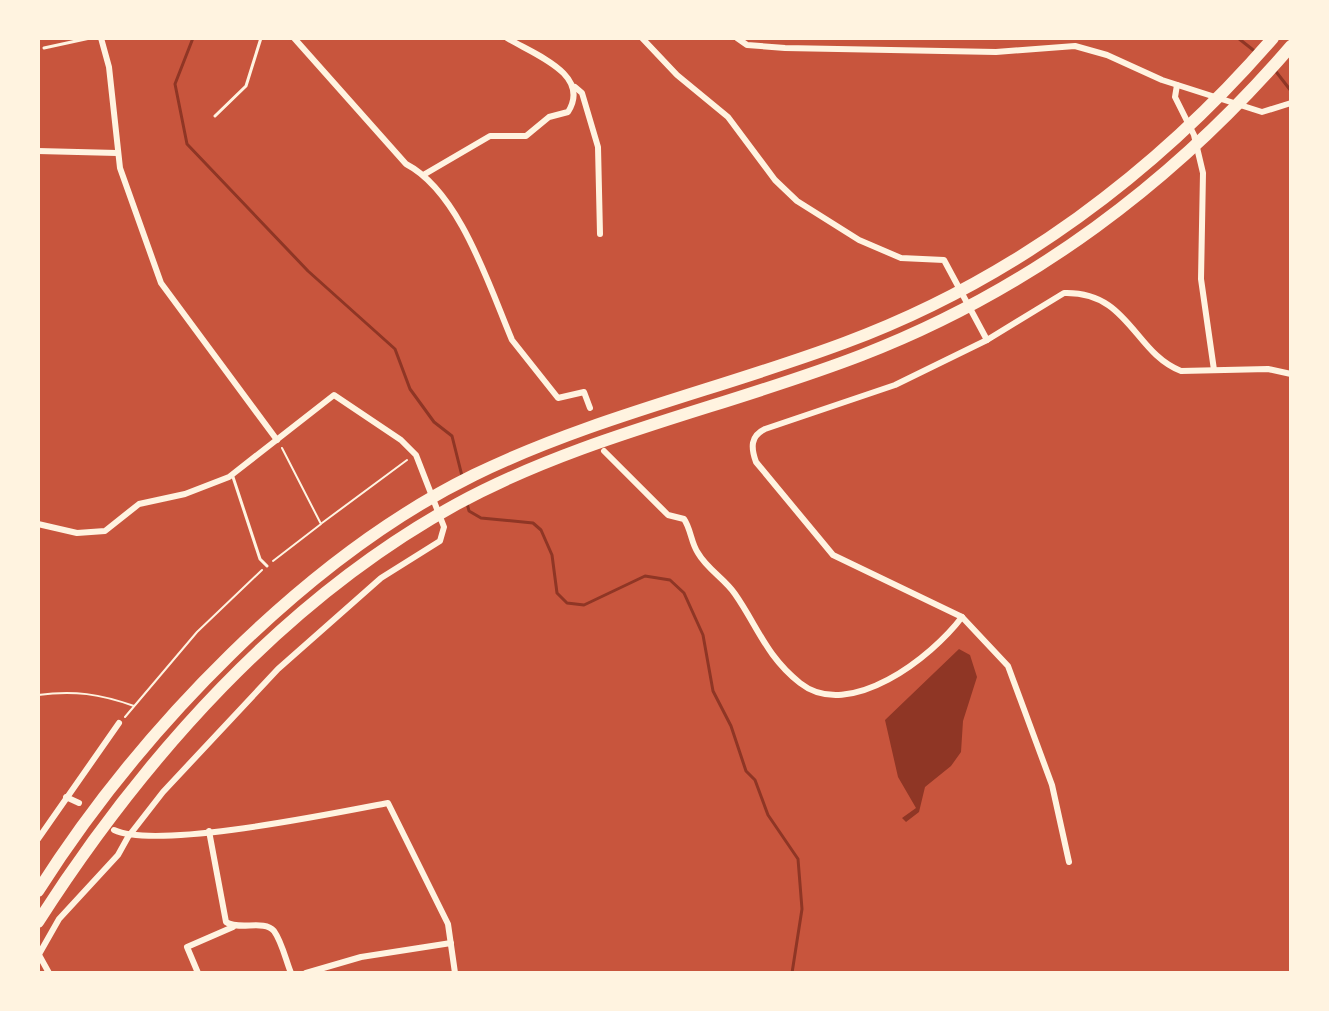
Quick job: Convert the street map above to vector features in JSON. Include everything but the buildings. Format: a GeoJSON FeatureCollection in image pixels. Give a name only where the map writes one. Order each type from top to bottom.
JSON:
{"type":"FeatureCollection","features":[{"type":"Feature","properties":{"kind":"highway"},"geometry":{"type":"LineString","coordinates":[[38,891],[92,813],[144,748],[248,638],[316,580],[427,500],[534,446],[845,343],[914,314],[1037,247],[1167,147],[1274,38]]}},
{"type":"Feature","properties":{"kind":"highway"},"geometry":{"type":"LineString","coordinates":[[38,922],[125,799],[206,706],[306,610],[430,520],[541,464],[861,355],[929,326],[998,291],[1078,241],[1179,161],[1291,49]]}},
{"type":"Feature","properties":{"kind":"street"},"geometry":{"type":"LineString","coordinates":[[101,38],[109,67],[117,153],[161,283],[277,440]]}},
{"type":"Feature","properties":{"kind":"street"},"geometry":{"type":"LineString","coordinates":[[294,38],[406,164],[425,174],[458,222],[518,348],[558,398],[584,392],[590,408]]}},
{"type":"Feature","properties":{"kind":"street"},"geometry":{"type":"LineString","coordinates":[[507,38],[555,66],[582,93],[598,147],[600,234]]}},
{"type":"Feature","properties":{"kind":"street"},"geometry":{"type":"LineString","coordinates":[[642,38],[677,75],[728,117],[775,180],[797,201],[859,240],[901,258],[944,260],[987,340]]}},
{"type":"Feature","properties":{"kind":"street"},"geometry":{"type":"LineString","coordinates":[[737,38],[747,45],[785,48],[996,52],[1032,48],[1090,49],[1177,85],[1262,112],[1289,105]]}},
{"type":"Feature","properties":{"kind":"street"},"geometry":{"type":"LineString","coordinates":[[1031,38],[1032,48]]}},
{"type":"Feature","properties":{"kind":"street"},"geometry":{"type":"LineString","coordinates":[[1274,38],[1291,49]]}},
{"type":"Feature","properties":{"kind":"street"},"geometry":{"type":"LineString","coordinates":[[1177,85],[1175,97],[1194,135],[1202,164],[1201,279],[1214,370]]}},
{"type":"Feature","properties":{"kind":"street"},"geometry":{"type":"LineString","coordinates":[[425,174],[490,136],[526,136],[549,117],[568,112],[574,103],[575,87]]}},
{"type":"Feature","properties":{"kind":"street"},"geometry":{"type":"LineString","coordinates":[[38,151],[117,153]]}},
{"type":"Feature","properties":{"kind":"street"},"geometry":{"type":"LineString","coordinates":[[1069,862],[1052,785],[1019,687],[1008,666],[962,617],[833,555],[756,462],[751,449],[754,437],[765,429],[895,385],[987,340],[1064,293],[1079,293],[1117,309],[1168,366],[1181,371],[1268,369],[1291,374]]}},
{"type":"Feature","properties":{"kind":"street"},"geometry":{"type":"LineString","coordinates":[[38,524],[96,534],[105,531],[139,504],[206,487],[232,474],[334,395],[401,440],[416,455],[444,527],[440,541],[381,578],[278,669],[163,792],[118,855],[59,919],[38,956],[49,973]]}},
{"type":"Feature","properties":{"kind":"street"},"geometry":{"type":"LineString","coordinates":[[604,451],[668,515],[684,519],[698,554],[733,591],[769,652],[811,690],[830,696],[873,687],[920,658],[962,617]]}},
{"type":"Feature","properties":{"kind":"street"},"geometry":{"type":"LineString","coordinates":[[38,839],[119,723]]}},
{"type":"Feature","properties":{"kind":"street"},"geometry":{"type":"LineString","coordinates":[[66,797],[79,803]]}},
{"type":"Feature","properties":{"kind":"street"},"geometry":{"type":"LineString","coordinates":[[114,830],[128,837],[209,831],[298,820],[388,803],[448,924],[455,973]]}},
{"type":"Feature","properties":{"kind":"street"},"geometry":{"type":"LineString","coordinates":[[209,831],[226,922],[233,927]]}},
{"type":"Feature","properties":{"kind":"street"},"geometry":{"type":"LineString","coordinates":[[198,973],[187,947],[233,927],[267,926],[274,931],[291,973]]}},
{"type":"Feature","properties":{"kind":"street"},"geometry":{"type":"LineString","coordinates":[[306,973],[361,957],[451,943]]}},
{"type":"Feature","properties":{"kind":"lane"},"geometry":{"type":"LineString","coordinates":[[44,48],[90,38]]}},
{"type":"Feature","properties":{"kind":"lane"},"geometry":{"type":"LineString","coordinates":[[215,116],[246,86],[261,38]]}},
{"type":"Feature","properties":{"kind":"lane"},"geometry":{"type":"LineString","coordinates":[[232,474],[260,559],[267,566]]}},
{"type":"Feature","properties":{"kind":"path"},"geometry":{"type":"LineString","coordinates":[[277,440],[321,524]]}},
{"type":"Feature","properties":{"kind":"path"},"geometry":{"type":"LineString","coordinates":[[119,723],[197,632],[267,566],[416,455]]}},
{"type":"Feature","properties":{"kind":"path"},"geometry":{"type":"LineString","coordinates":[[38,695],[78,691],[100,694],[134,706]]}},
{"type":"Feature","properties":{"kind":"shaded area"},"geometry":{"type":"Polygon","coordinates":[[[959,649],[970,655],[977,677],[963,721],[961,752],[951,766],[925,787],[919,812],[906,822],[902,818],[916,808],[898,777],[885,720],[959,649]]]}},
{"type":"Feature","properties":{"kind":"waterway"},"geometry":{"type":"LineString","coordinates":[[193,38],[175,84],[187,144],[308,271],[395,349],[410,389],[434,422],[452,436],[462,476]]}},
{"type":"Feature","properties":{"kind":"waterway"},"geometry":{"type":"LineString","coordinates":[[1238,38],[1257,53]]}},
{"type":"Feature","properties":{"kind":"waterway"},"geometry":{"type":"LineString","coordinates":[[1274,69],[1291,91]]}},
{"type":"Feature","properties":{"kind":"waterway"},"geometry":{"type":"LineString","coordinates":[[467,503],[469,511],[481,518],[533,523],[541,530],[552,555],[557,593],[567,603],[584,605],[645,576],[670,580],[684,593],[703,635],[713,691],[731,726],[746,771],[755,780],[768,815],[798,859],[802,909],[792,973]]}}]}
